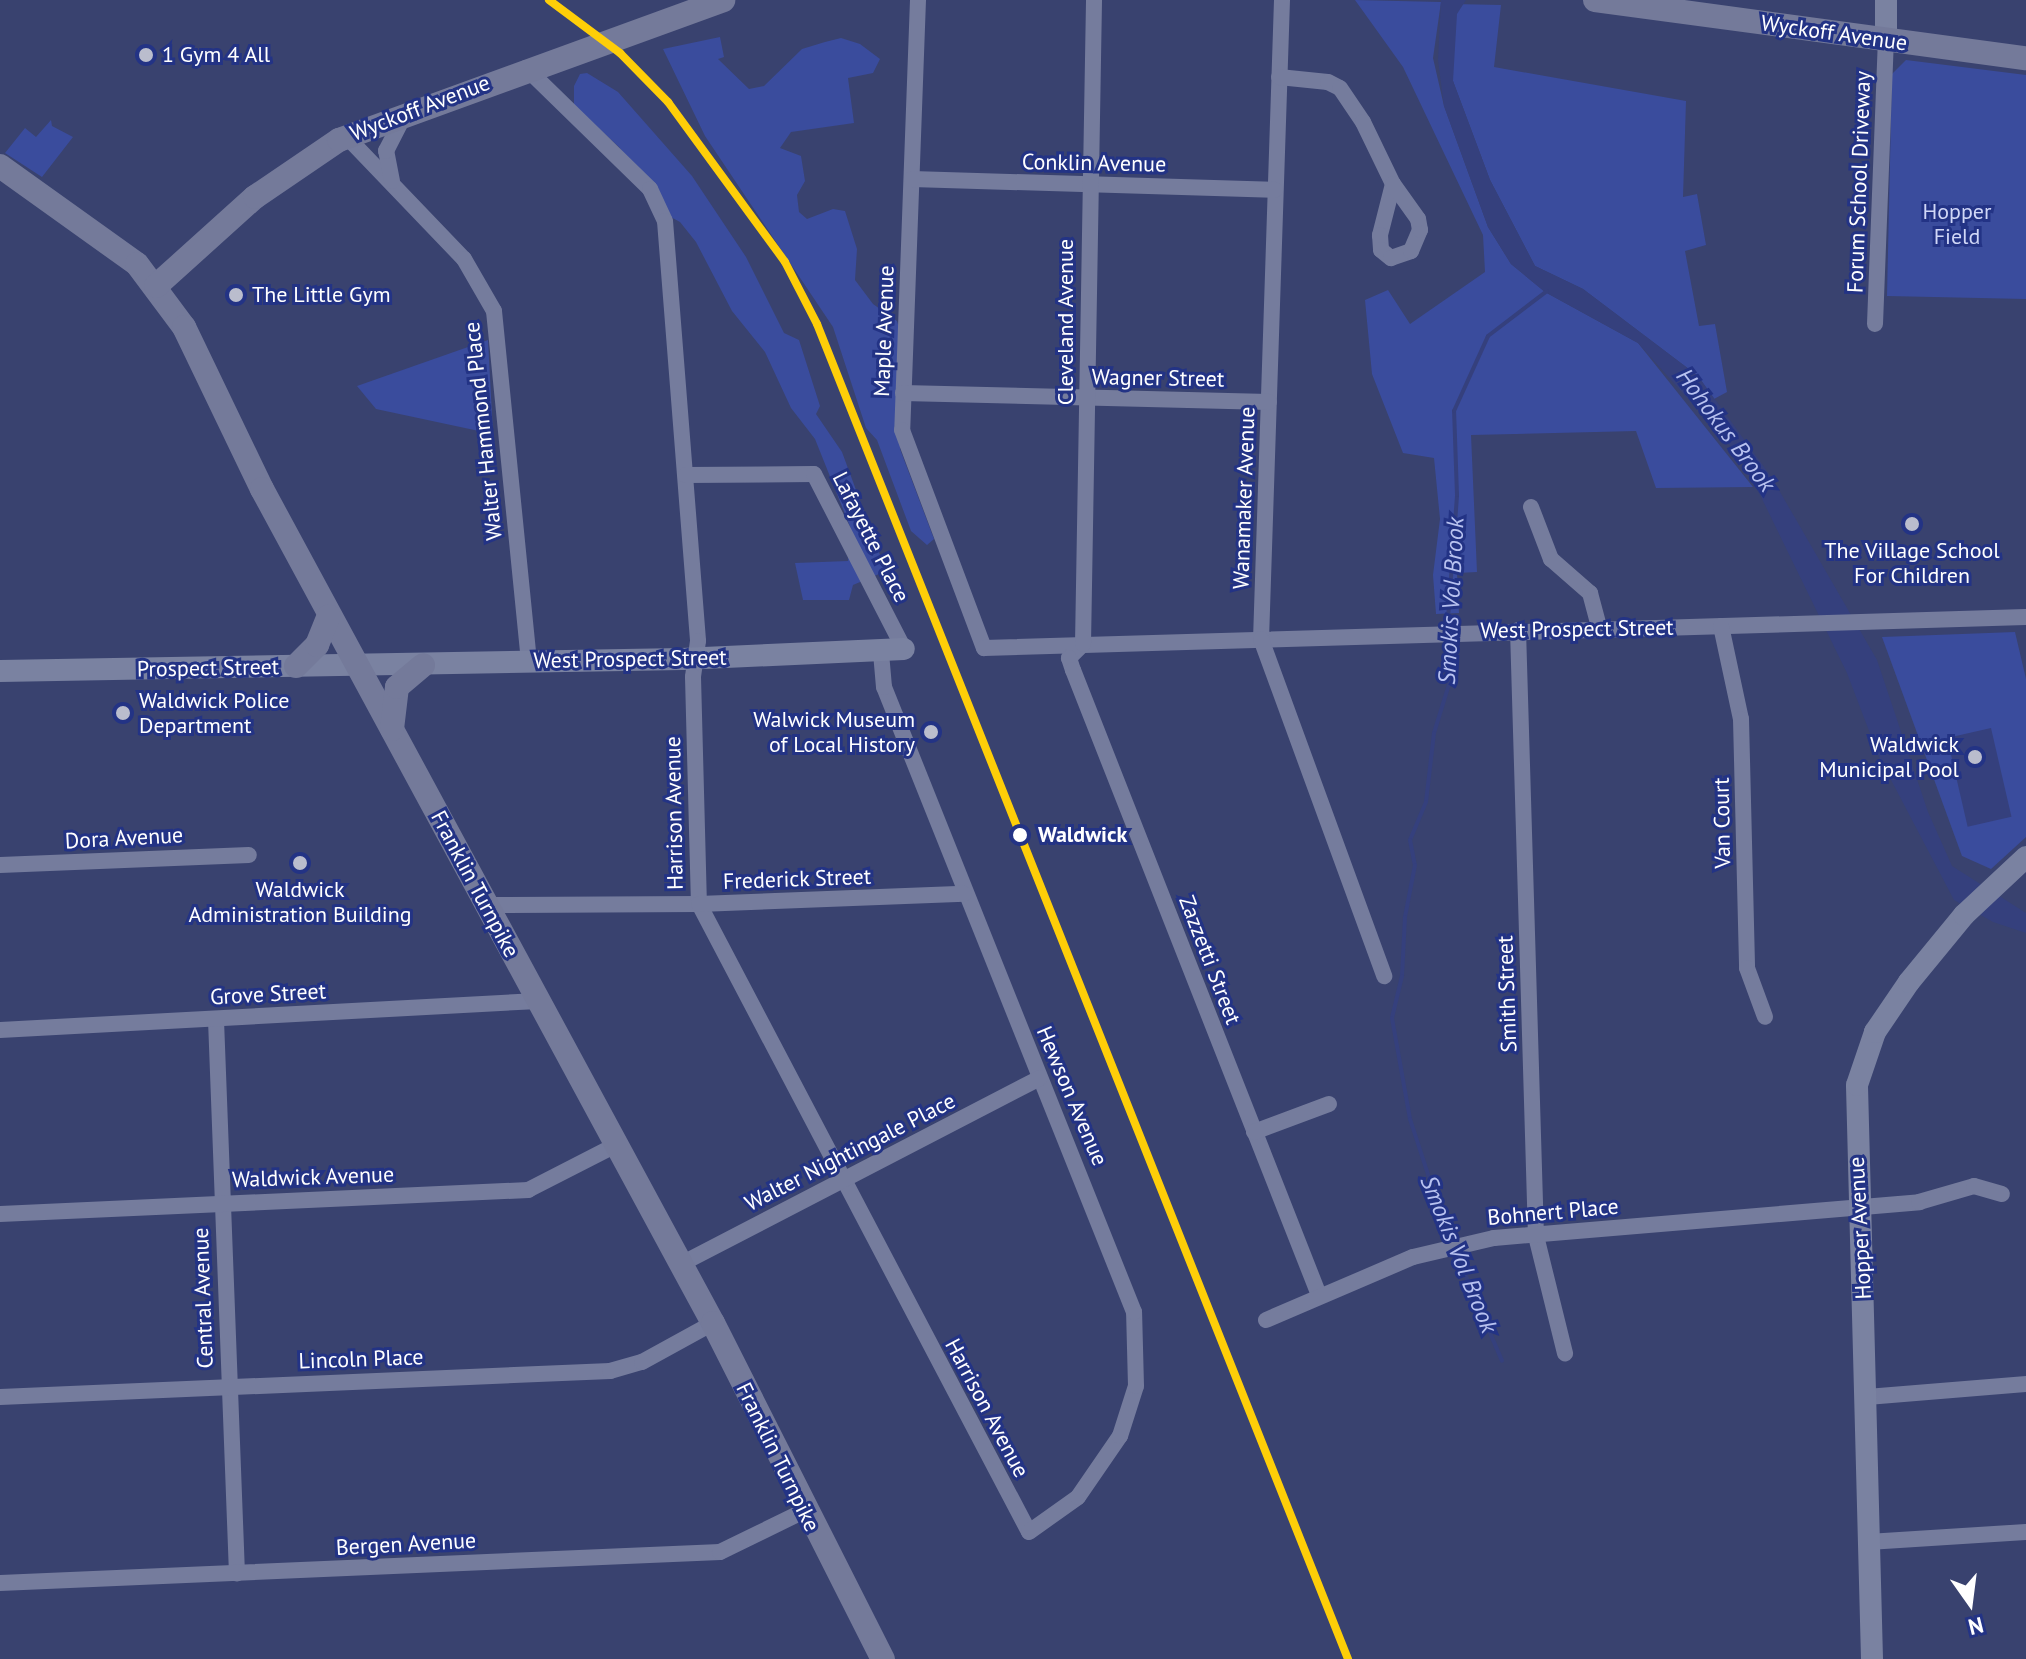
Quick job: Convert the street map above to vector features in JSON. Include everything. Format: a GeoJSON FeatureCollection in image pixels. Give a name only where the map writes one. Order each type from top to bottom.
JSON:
{"type":"FeatureCollection","features":[{"type":"Feature","properties":{"kind":"main road","name":"Wyckoff Avenue"},"geometry":{"type":"LineString","coordinates":[[156,286],[265,189],[346,136],[537,64],[723,0]]}},
{"type":"Feature","properties":{"kind":"main road","name":"Wyckoff Avenue"},"geometry":{"type":"LineString","coordinates":[[1595,0],[1667,5],[1886,41],[2026,58]]}},
{"type":"Feature","properties":{"kind":"main road","name":"Franklin Turnpike"},"geometry":{"type":"LineString","coordinates":[[0,166],[137,264],[184,327],[329,616],[713,1323],[804,1511],[883,1659]]}},
{"type":"Feature","properties":{"kind":"main road"},"geometry":{"type":"LineString","coordinates":[[296,666],[317,645],[329,616]]}},
{"type":"Feature","properties":{"kind":"main road"},"geometry":{"type":"LineString","coordinates":[[392,732],[397,687],[423,665]]}},
{"type":"Feature","properties":{"kind":"street","name":"Maple Avenue"},"geometry":{"type":"LineString","coordinates":[[918,0],[903,393],[905,446],[984,648]]}},
{"type":"Feature","properties":{"kind":"street","name":"Cleveland Avenue"},"geometry":{"type":"LineString","coordinates":[[1083,644],[1089,399],[1087,184],[1094,0]]}},
{"type":"Feature","properties":{"kind":"street","name":"Wanamaker Avenue"},"geometry":{"type":"LineString","coordinates":[[1282,0],[1261,639],[1384,976]]}},
{"type":"Feature","properties":{"kind":"street"},"geometry":{"type":"LineString","coordinates":[[1886,0],[1886,41]]}},
{"type":"Feature","properties":{"kind":"street","name":"Forum School Driveway"},"geometry":{"type":"LineString","coordinates":[[1875,324],[1886,41]]}},
{"type":"Feature","properties":{"kind":"street","name":"Harrison Avenue"},"geometry":{"type":"LineString","coordinates":[[537,64],[658,203],[667,239],[686,475],[696,658],[699,904],[841,1182],[1029,1532]]}},
{"type":"Feature","properties":{"kind":"street"},"geometry":{"type":"LineString","coordinates":[[1279,77],[1328,82],[1340,88],[1393,184]]}},
{"type":"Feature","properties":{"kind":"street"},"geometry":{"type":"LineString","coordinates":[[393,183],[386,151],[406,112]]}},
{"type":"Feature","properties":{"kind":"street","name":"Walter Hammond Place"},"geometry":{"type":"LineString","coordinates":[[346,136],[479,277],[494,311],[529,662]]}},
{"type":"Feature","properties":{"kind":"street","name":"Conklin Avenue"},"geometry":{"type":"LineString","coordinates":[[912,179],[1275,190]]}},
{"type":"Feature","properties":{"kind":"street","name":"Wagner Street"},"geometry":{"type":"LineString","coordinates":[[903,393],[1269,402]]}},
{"type":"Feature","properties":{"kind":"street","name":"Lafayette Place"},"geometry":{"type":"LineString","coordinates":[[686,475],[814,474],[904,649]]}},
{"type":"Feature","properties":{"kind":"street"},"geometry":{"type":"LineString","coordinates":[[1531,507],[1551,559],[1590,593],[1599,627]]}},
{"type":"Feature","properties":{"kind":"street","name":"West Prospect Street"},"geometry":{"type":"LineString","coordinates":[[984,648],[1599,627],[2026,617]]}},
{"type":"Feature","properties":{"kind":"street","name":"Van Court"},"geometry":{"type":"LineString","coordinates":[[1721,626],[1741,719],[1747,968],[1765,1017]]}},
{"type":"Feature","properties":{"kind":"street","name":"Smith Street"},"geometry":{"type":"LineString","coordinates":[[1518,630],[1536,1236],[1565,1353]]}},
{"type":"Feature","properties":{"kind":"street","name":"Zazzetti Street"},"geometry":{"type":"LineString","coordinates":[[1083,644],[1069,658],[1073,670],[1319,1295]]}},
{"type":"Feature","properties":{"kind":"street","name":"West Prospect Street"},"geometry":{"type":"LineString","coordinates":[[356,666],[696,658],[904,649]]}},
{"type":"Feature","properties":{"kind":"street","name":"Hewson Avenue"},"geometry":{"type":"LineString","coordinates":[[881,652],[884,687],[964,894],[1128,1289],[1138,1361],[1129,1413],[1109,1458],[1078,1497],[1029,1532]]}},
{"type":"Feature","properties":{"kind":"street","name":"Prospect Street"},"geometry":{"type":"LineString","coordinates":[[0,671],[356,666]]}},
{"type":"Feature","properties":{"kind":"street","name":"Dora Avenue"},"geometry":{"type":"LineString","coordinates":[[0,865],[249,855]]}},
{"type":"Feature","properties":{"kind":"street","name":"Hopper Avenue"},"geometry":{"type":"LineString","coordinates":[[1872,1659],[1867,1397],[1855,1114],[1863,1057],[1909,982],[1964,915],[2026,857]]}},
{"type":"Feature","properties":{"kind":"street","name":"Frederick Street"},"geometry":{"type":"LineString","coordinates":[[487,905],[699,904],[964,894]]}},
{"type":"Feature","properties":{"kind":"street","name":"Grove Street"},"geometry":{"type":"LineString","coordinates":[[0,1030],[538,1001]]}},
{"type":"Feature","properties":{"kind":"street","name":"Central Avenue"},"geometry":{"type":"LineString","coordinates":[[216,1020],[237,1574]]}},
{"type":"Feature","properties":{"kind":"street","name":"Walter Nightingale Place"},"geometry":{"type":"LineString","coordinates":[[681,1264],[1040,1078]]}},
{"type":"Feature","properties":{"kind":"street"},"geometry":{"type":"LineString","coordinates":[[1254,1132],[1329,1104]]}},
{"type":"Feature","properties":{"kind":"street","name":"Waldwick Avenue"},"geometry":{"type":"LineString","coordinates":[[0,1214],[528,1190],[616,1145]]}},
{"type":"Feature","properties":{"kind":"street","name":"Bohnert Place"},"geometry":{"type":"LineString","coordinates":[[1266,1320],[1319,1295],[1452,1246],[1919,1202],[1974,1186],[2002,1194]]}},
{"type":"Feature","properties":{"kind":"street","name":"Lincoln Place"},"geometry":{"type":"LineString","coordinates":[[0,1397],[610,1371],[642,1362],[713,1323]]}},
{"type":"Feature","properties":{"kind":"street"},"geometry":{"type":"LineString","coordinates":[[1867,1397],[2026,1384]]}},
{"type":"Feature","properties":{"kind":"street","name":"Bergen Avenue"},"geometry":{"type":"LineString","coordinates":[[0,1583],[720,1552],[804,1511]]}},
{"type":"Feature","properties":{"kind":"street"},"geometry":{"type":"LineString","coordinates":[[1868,1542],[2026,1532]]}},
{"type":"Feature","properties":{"kind":"green space"},"geometry":{"type":"Polygon","coordinates":[[[1355,0],[1441,2],[1433,58],[1444,106],[1488,227],[1511,264],[1545,292],[1638,343],[1753,487],[1656,488],[1636,431],[1471,435],[1477,572],[1457,573],[1459,613],[1436,614],[1433,575],[1440,519],[1434,458],[1403,453],[1372,374],[1365,300],[1388,290],[1410,324],[1485,272],[1483,235],[1403,67],[1355,0]]]}},
{"type":"Feature","properties":{"kind":"green space"},"geometry":{"type":"Polygon","coordinates":[[[1453,4],[1501,5],[1494,67],[1686,101],[1683,197],[1697,194],[1706,245],[1685,251],[1699,326],[1715,324],[1727,392],[1714,399],[1698,376],[1583,289],[1535,266],[1490,180],[1453,81],[1453,4]]]}},
{"type":"Feature","properties":{"kind":"green space"},"geometry":{"type":"Polygon","coordinates":[[[720,37],[724,57],[718,59],[749,89],[764,86],[802,49],[841,38],[860,44],[880,59],[873,73],[848,78],[854,123],[791,132],[780,148],[801,156],[805,181],[797,195],[799,212],[807,219],[833,209],[845,211],[857,249],[855,280],[873,304],[897,321],[901,334],[900,449],[934,539],[927,545],[911,531],[877,440],[866,428],[833,327],[705,136],[663,49],[720,37]]]}},
{"type":"Feature","properties":{"kind":"green space","name":"Hopper Field"},"geometry":{"type":"Polygon","coordinates":[[[1906,60],[2026,75],[2026,299],[1887,296],[1892,74],[1906,60]]]}},
{"type":"Feature","properties":{"kind":"green space"},"geometry":{"type":"Polygon","coordinates":[[[587,73],[618,92],[692,176],[746,257],[784,333],[799,340],[820,406],[816,414],[842,452],[886,571],[853,585],[849,600],[803,600],[795,563],[848,561],[851,529],[815,439],[791,408],[765,352],[732,311],[696,242],[680,222],[667,215],[619,147],[574,106],[574,86],[580,74],[587,73]]]}},
{"type":"Feature","properties":{"kind":"green space"},"geometry":{"type":"Polygon","coordinates":[[[51,120],[52,126],[73,137],[42,177],[5,153],[25,128],[36,137],[51,120]]]}},
{"type":"Feature","properties":{"kind":"green space"},"geometry":{"type":"Polygon","coordinates":[[[488,340],[493,434],[376,409],[357,386],[488,340]]]}},
{"type":"Feature","properties":{"kind":"green space","name":"Waldwick Municipal Pool"},"geometry":{"type":"Polygon","coordinates":[[[2015,632],[2026,679],[2026,837],[1991,869],[1962,856],[1882,637],[2015,632]]]}},
{"type":"Feature","properties":{"kind":"water","name":"Hohokus Brook"},"geometry":{"type":"Polygon","coordinates":[[[1441,0],[1466,0],[1457,14],[1453,81],[1490,180],[1535,266],[1583,289],[1698,376],[1772,478],[1877,660],[1928,812],[1952,866],[2026,913],[2026,933],[1993,922],[1954,900],[1879,757],[1847,673],[1743,460],[1638,343],[1545,292],[1511,264],[1488,227],[1444,106],[1438,60],[1441,0]]]}},
{"type":"Feature","properties":{"kind":"water"},"geometry":{"type":"Polygon","coordinates":[[[1991,728],[2011,817],[1968,827],[1947,738],[1991,728]]]}},
{"type":"Feature","properties":{"kind":"waterway","name":"Smokis Vol Brook"},"geometry":{"type":"LineString","coordinates":[[1447,632],[1457,495],[1454,411],[1488,336],[1547,291]]}},
{"type":"Feature","properties":{"kind":"waterway","name":"Smokis Vol Brook"},"geometry":{"type":"LineString","coordinates":[[1447,640],[1450,681],[1434,733],[1426,802],[1410,840],[1415,865],[1405,917],[1402,976],[1392,1018],[1410,1119],[1450,1242]]}},
{"type":"Feature","properties":{"kind":"waterway","name":"Smokis Vol Brook"},"geometry":{"type":"LineString","coordinates":[[1456,1253],[1502,1361]]}},
{"type":"Feature","properties":{"kind":"transit line"},"geometry":{"type":"LineString","coordinates":[[549,0],[620,53],[668,102],[785,262],[817,324],[1348,1659]]}},
{"type":"Feature","properties":{"kind":"place","name":"1 Gym 4 All"},"geometry":{"type":"Point","coordinates":[146,55]}},
{"type":"Feature","properties":{"kind":"place","name":"The Little Gym"},"geometry":{"type":"Point","coordinates":[236,295]}},
{"type":"Feature","properties":{"kind":"place","name":"The Village School For Children"},"geometry":{"type":"Point","coordinates":[1912,524]}},
{"type":"Feature","properties":{"kind":"place","name":"Waldwick Police Department"},"geometry":{"type":"Point","coordinates":[123,713]}},
{"type":"Feature","properties":{"kind":"place","name":"Walwick Museum of Local History"},"geometry":{"type":"Point","coordinates":[931,732]}},
{"type":"Feature","properties":{"kind":"place","name":"Waldwick Municipal Pool"},"geometry":{"type":"Point","coordinates":[1975,757]}},
{"type":"Feature","properties":{"kind":"place","name":"Waldwick"},"geometry":{"type":"Point","coordinates":[1020,835]}},
{"type":"Feature","properties":{"kind":"place","name":"Waldwick Administration Building"},"geometry":{"type":"Point","coordinates":[300,863]}}]}
